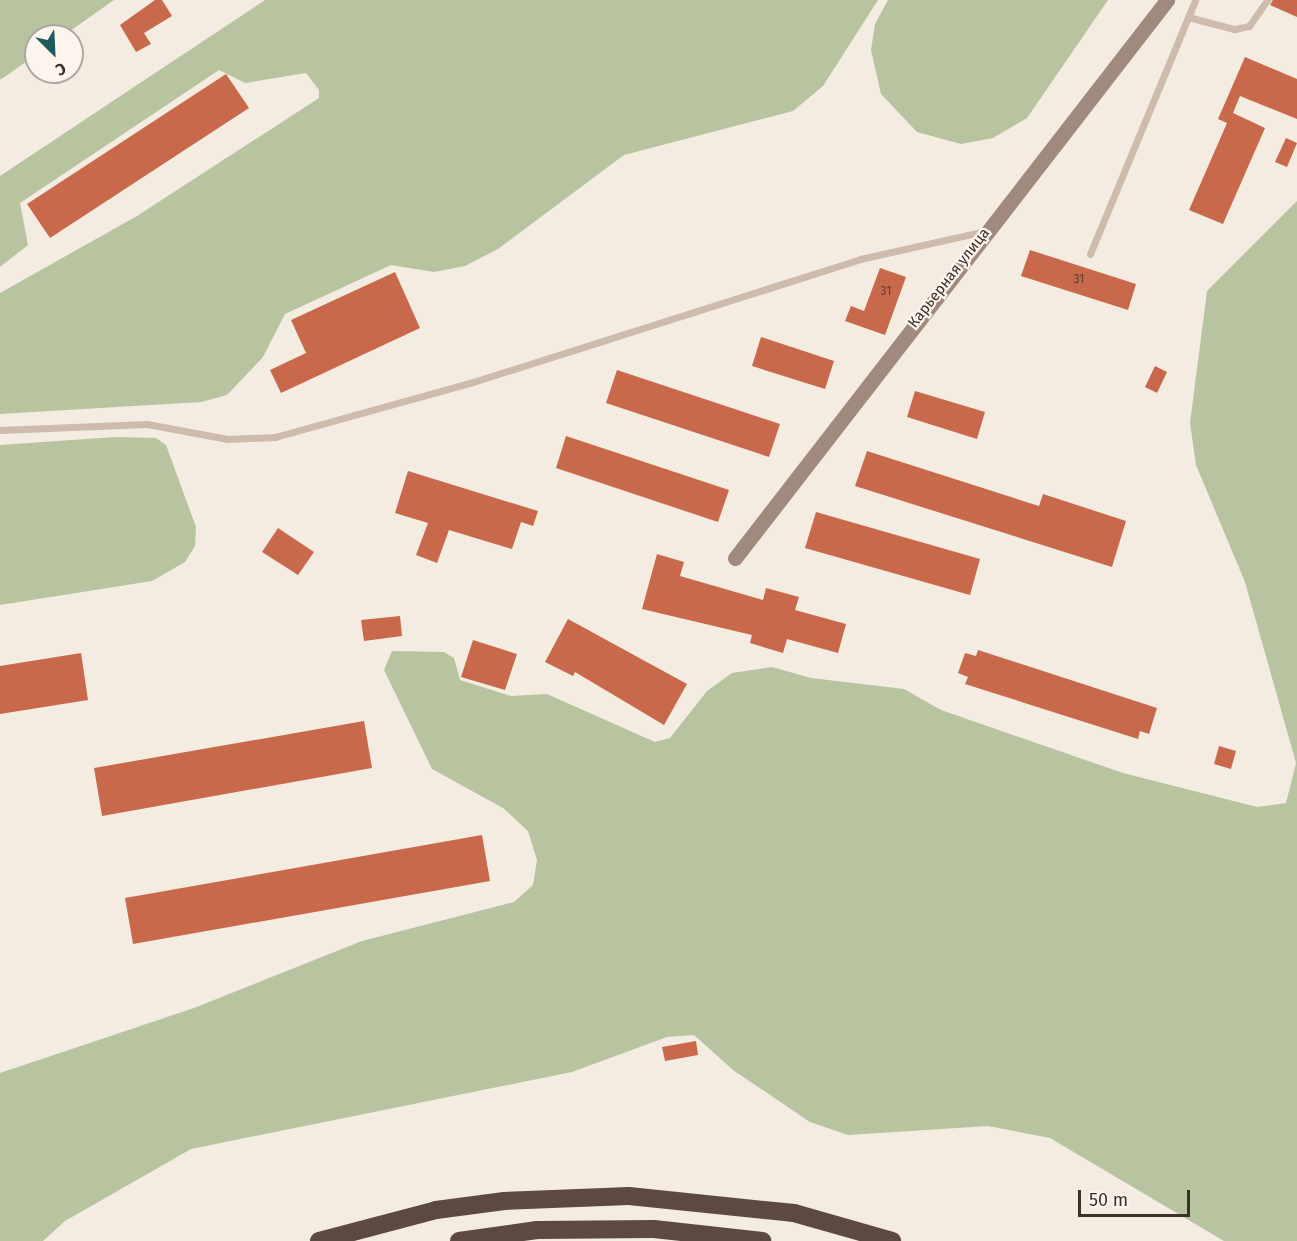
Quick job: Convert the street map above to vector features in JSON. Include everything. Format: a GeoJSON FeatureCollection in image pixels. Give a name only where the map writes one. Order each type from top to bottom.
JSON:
{"type":"FeatureCollection","features":[{"type":"Feature","properties":{"kind":"highway"},"geometry":{"type":"LineString","coordinates":[[319,1241],[436,1210],[504,1201],[629,1196],[794,1213],[892,1241]]}},
{"type":"Feature","properties":{"kind":"highway"},"geometry":{"type":"LineString","coordinates":[[459,1241],[537,1230],[654,1229],[762,1241]]}},
{"type":"Feature","properties":{"kind":"street","name":"Карьерная улица"},"geometry":{"type":"LineString","coordinates":[[735,558],[1167,0]]}},
{"type":"Feature","properties":{"kind":"lane"},"geometry":{"type":"LineString","coordinates":[[1090,254],[1196,0]]}},
{"type":"Feature","properties":{"kind":"lane"},"geometry":{"type":"LineString","coordinates":[[1188,17],[1234,29],[1249,26],[1268,0]]}},
{"type":"Feature","properties":{"kind":"lane"},"geometry":{"type":"LineString","coordinates":[[0,430],[147,424],[228,438],[274,437],[472,382],[860,259],[986,231]]}},
{"type":"Feature","properties":{"kind":"green space"},"geometry":{"type":"Polygon","coordinates":[[[0,0],[114,0],[80,24],[24,24],[24,63],[0,80],[0,0]]]}},
{"type":"Feature","properties":{"kind":"green space"},"geometry":{"type":"Polygon","coordinates":[[[265,0],[878,0],[823,86],[793,111],[624,155],[498,249],[465,266],[434,272],[391,265],[285,314],[263,357],[227,395],[201,402],[0,414],[0,293],[137,216],[319,98],[319,90],[306,73],[245,83],[219,70],[20,203],[28,245],[0,267],[0,176],[265,0]]]}},
{"type":"Feature","properties":{"kind":"green space"},"geometry":{"type":"Polygon","coordinates":[[[888,0],[1108,0],[1027,118],[993,138],[961,144],[917,132],[881,94],[871,50],[875,24],[888,0]]]}},
{"type":"Feature","properties":{"kind":"green space"},"geometry":{"type":"Polygon","coordinates":[[[1297,201],[1297,1241],[1224,1241],[1050,1138],[988,1126],[848,1135],[810,1122],[733,1070],[694,1035],[667,1037],[572,1072],[191,1149],[65,1221],[43,1241],[0,1241],[0,1073],[194,1008],[362,941],[514,902],[533,885],[537,860],[528,831],[503,808],[432,769],[384,670],[392,651],[444,652],[454,658],[460,680],[511,696],[547,694],[655,742],[670,738],[707,691],[732,673],[772,667],[811,678],[904,689],[941,710],[1123,773],[1257,807],[1286,803],[1296,763],[1245,582],[1196,465],[1190,423],[1207,291],[1297,201]]]}},
{"type":"Feature","properties":{"kind":"green space"},"geometry":{"type":"Polygon","coordinates":[[[115,437],[156,438],[166,445],[196,527],[195,546],[185,562],[152,581],[0,605],[0,445],[115,437]]]}},
{"type":"Feature","properties":{"kind":"building"},"geometry":{"type":"Polygon","coordinates":[[[155,0],[162,0],[172,16],[144,33],[151,44],[136,52],[120,25],[155,0]]]}},
{"type":"Feature","properties":{"kind":"building"},"geometry":{"type":"Polygon","coordinates":[[[1273,0],[1297,0],[1297,17],[1270,5],[1273,0]]]}},
{"type":"Feature","properties":{"kind":"building"},"geometry":{"type":"Polygon","coordinates":[[[1245,57],[1297,79],[1297,119],[1240,96],[1233,113],[1265,128],[1223,224],[1189,210],[1227,123],[1218,119],[1245,57]]]}},
{"type":"Feature","properties":{"kind":"building"},"geometry":{"type":"Polygon","coordinates":[[[226,74],[249,108],[50,238],[27,204],[226,74]]]}},
{"type":"Feature","properties":{"kind":"building"},"geometry":{"type":"Polygon","coordinates":[[[1286,138],[1297,143],[1287,167],[1275,162],[1286,138]]]}},
{"type":"Feature","properties":{"kind":"building"},"geometry":{"type":"Polygon","coordinates":[[[1030,250],[1136,284],[1128,310],[1021,276],[1030,250]]]}},
{"type":"Feature","properties":{"kind":"building"},"geometry":{"type":"Polygon","coordinates":[[[880,268],[906,277],[885,335],[845,321],[851,306],[864,311],[880,268]]]}},
{"type":"Feature","properties":{"kind":"building"},"geometry":{"type":"Polygon","coordinates":[[[395,272],[420,328],[281,393],[270,370],[306,353],[291,320],[395,272]]]}},
{"type":"Feature","properties":{"kind":"building"},"geometry":{"type":"Polygon","coordinates":[[[761,337],[834,361],[825,389],[752,366],[761,337]]]}},
{"type":"Feature","properties":{"kind":"building"},"geometry":{"type":"Polygon","coordinates":[[[1155,366],[1167,372],[1157,393],[1145,387],[1155,366]]]}},
{"type":"Feature","properties":{"kind":"building"},"geometry":{"type":"Polygon","coordinates":[[[617,370],[780,424],[769,457],[606,403],[617,370]]]}},
{"type":"Feature","properties":{"kind":"building"},"geometry":{"type":"Polygon","coordinates":[[[915,391],[985,412],[977,439],[907,417],[915,391]]]}},
{"type":"Feature","properties":{"kind":"building"},"geometry":{"type":"Polygon","coordinates":[[[566,436],[729,490],[718,522],[556,468],[566,436]]]}},
{"type":"Feature","properties":{"kind":"building"},"geometry":{"type":"Polygon","coordinates":[[[867,451],[1039,506],[1043,494],[1126,521],[1112,567],[855,486],[867,451]]]}},
{"type":"Feature","properties":{"kind":"building"},"geometry":{"type":"Polygon","coordinates":[[[408,471],[538,511],[533,526],[521,522],[512,549],[449,530],[437,563],[416,555],[428,523],[395,513],[408,471]]]}},
{"type":"Feature","properties":{"kind":"building"},"geometry":{"type":"Polygon","coordinates":[[[816,512],[980,559],[970,595],[805,548],[816,512]]]}},
{"type":"Feature","properties":{"kind":"building"},"geometry":{"type":"Polygon","coordinates":[[[278,528],[314,552],[298,575],[262,552],[278,528]]]}},
{"type":"Feature","properties":{"kind":"building"},"geometry":{"type":"Polygon","coordinates":[[[657,554],[684,562],[680,576],[763,600],[766,588],[799,597],[795,610],[846,624],[838,653],[787,639],[783,653],[750,643],[752,635],[642,609],[657,554]]]}},
{"type":"Feature","properties":{"kind":"building"},"geometry":{"type":"Polygon","coordinates":[[[400,616],[402,636],[364,641],[361,620],[400,616]]]}},
{"type":"Feature","properties":{"kind":"building"},"geometry":{"type":"Polygon","coordinates":[[[568,619],[687,684],[664,725],[575,672],[573,676],[545,662],[568,619]]]}},
{"type":"Feature","properties":{"kind":"building"},"geometry":{"type":"Polygon","coordinates":[[[473,640],[517,654],[505,690],[461,677],[473,640]]]}},
{"type":"Feature","properties":{"kind":"building"},"geometry":{"type":"Polygon","coordinates":[[[978,650],[1157,708],[1149,734],[1140,731],[1138,739],[965,684],[968,677],[958,673],[965,653],[976,656],[978,650]]]}},
{"type":"Feature","properties":{"kind":"building"},"geometry":{"type":"Polygon","coordinates":[[[81,653],[88,700],[0,714],[0,666],[81,653]]]}},
{"type":"Feature","properties":{"kind":"building"},"geometry":{"type":"Polygon","coordinates":[[[364,721],[372,768],[102,816],[94,768],[364,721]]]}},
{"type":"Feature","properties":{"kind":"building"},"geometry":{"type":"Polygon","coordinates":[[[1219,746],[1236,751],[1231,769],[1214,764],[1219,746]]]}},
{"type":"Feature","properties":{"kind":"building"},"geometry":{"type":"Polygon","coordinates":[[[482,835],[490,881],[133,944],[125,898],[482,835]]]}},
{"type":"Feature","properties":{"kind":"building"},"geometry":{"type":"Polygon","coordinates":[[[696,1041],[698,1055],[665,1061],[662,1047],[696,1041]]]}}]}
